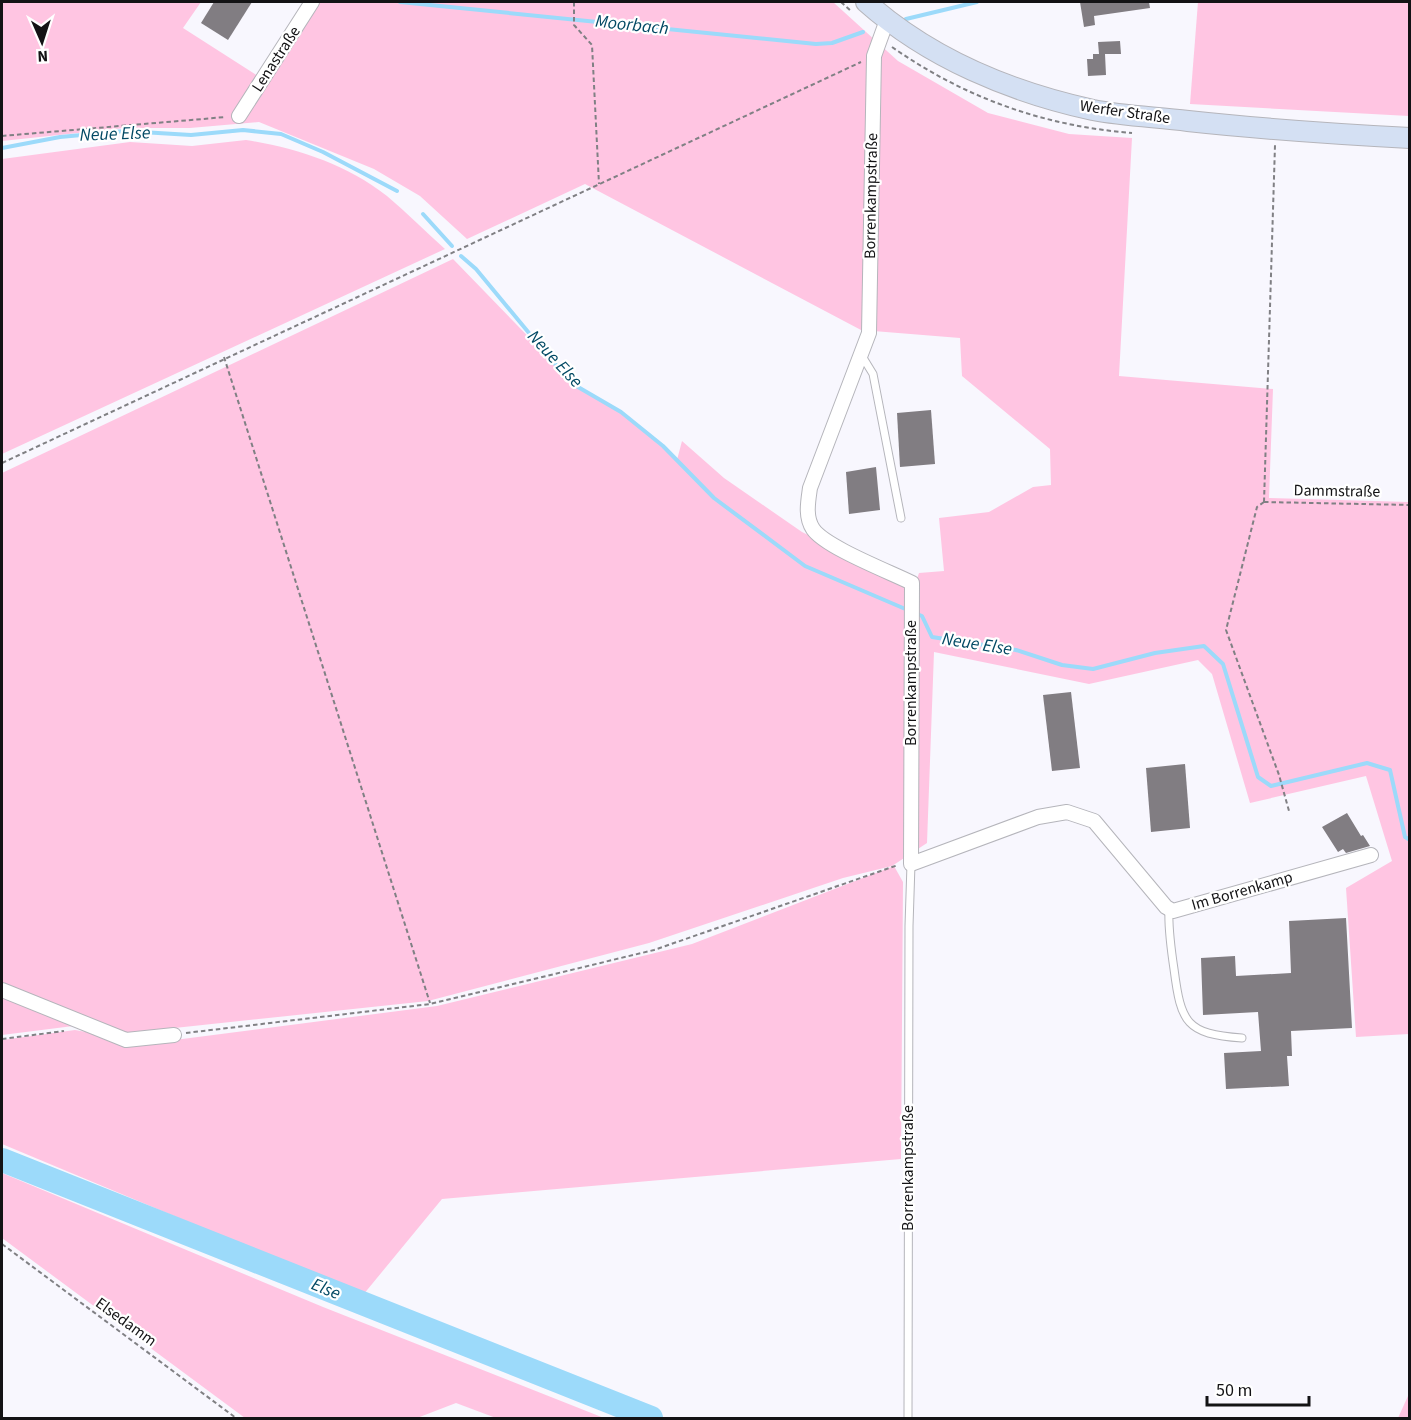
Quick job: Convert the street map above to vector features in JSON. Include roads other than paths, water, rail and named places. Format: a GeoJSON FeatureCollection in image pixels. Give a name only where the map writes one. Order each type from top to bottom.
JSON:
{"type":"FeatureCollection","features":[{"type":"Feature","properties":{"kind":"street","name":"Lenastraße"},"geometry":{"type":"LineString","coordinates":[[238,116],[312,2]]}},
{"type":"Feature","properties":{"kind":"street","name":"Werfer Straße"},"geometry":{"type":"LineString","coordinates":[[866,2],[887,20],[935,51],[1016,89],[1094,110],[1276,131],[1410,138]]}},
{"type":"Feature","properties":{"kind":"street","name":"Borrenkampstraße"},"geometry":{"type":"LineString","coordinates":[[887,20],[874,56],[868,333],[810,488],[807,509],[813,530],[833,545],[912,582],[910,619],[911,864]]}},
{"type":"Feature","properties":{"kind":"street","name":"Im Borrenkamp"},"geometry":{"type":"LineString","coordinates":[[911,864],[1038,817],[1067,812],[1094,821],[1168,909],[1173,911],[1371,855]]}},
{"type":"Feature","properties":{"kind":"street"},"geometry":{"type":"LineString","coordinates":[[2,990],[126,1040],[174,1035]]}},
{"type":"Feature","properties":{"kind":"lane"},"geometry":{"type":"LineString","coordinates":[[861,354],[873,374],[901,518]]}},
{"type":"Feature","properties":{"kind":"lane","name":"Borrenkampstraße"},"geometry":{"type":"LineString","coordinates":[[908,1419],[911,864]]}},
{"type":"Feature","properties":{"kind":"lane"},"geometry":{"type":"LineString","coordinates":[[1168,909],[1168,925],[1180,1011],[1201,1031],[1213,1036],[1242,1038]]}},
{"type":"Feature","properties":{"kind":"waterway","name":"Moorbach"},"geometry":{"type":"LineString","coordinates":[[400,2],[816,44],[832,43],[863,32]]}},
{"type":"Feature","properties":{"kind":"waterway","name":"Moorbach"},"geometry":{"type":"LineString","coordinates":[[906,19],[977,2]]}},
{"type":"Feature","properties":{"kind":"waterway","name":"Neue Else"},"geometry":{"type":"LineString","coordinates":[[2,148],[60,137],[125,131],[191,135],[243,130],[281,134],[323,152],[397,191]]}},
{"type":"Feature","properties":{"kind":"waterway","name":"Neue Else"},"geometry":{"type":"LineString","coordinates":[[423,214],[452,246]]}},
{"type":"Feature","properties":{"kind":"waterway","name":"Neue Else"},"geometry":{"type":"LineString","coordinates":[[461,256],[476,269],[553,362],[578,387],[621,412],[663,446],[714,498],[805,566],[910,611]]}},
{"type":"Feature","properties":{"kind":"waterway","name":"Neue Else"},"geometry":{"type":"LineString","coordinates":[[917,614],[922,616],[932,637],[1016,650],[1062,665],[1093,669],[1155,653],[1204,646],[1223,664],[1258,777],[1271,786],[1367,763],[1390,770],[1405,837],[1410,840]]}},
{"type":"Feature","properties":{"kind":"waterway","name":"Else"},"geometry":{"type":"LineString","coordinates":[[2,1160],[651,1418]]}}]}
